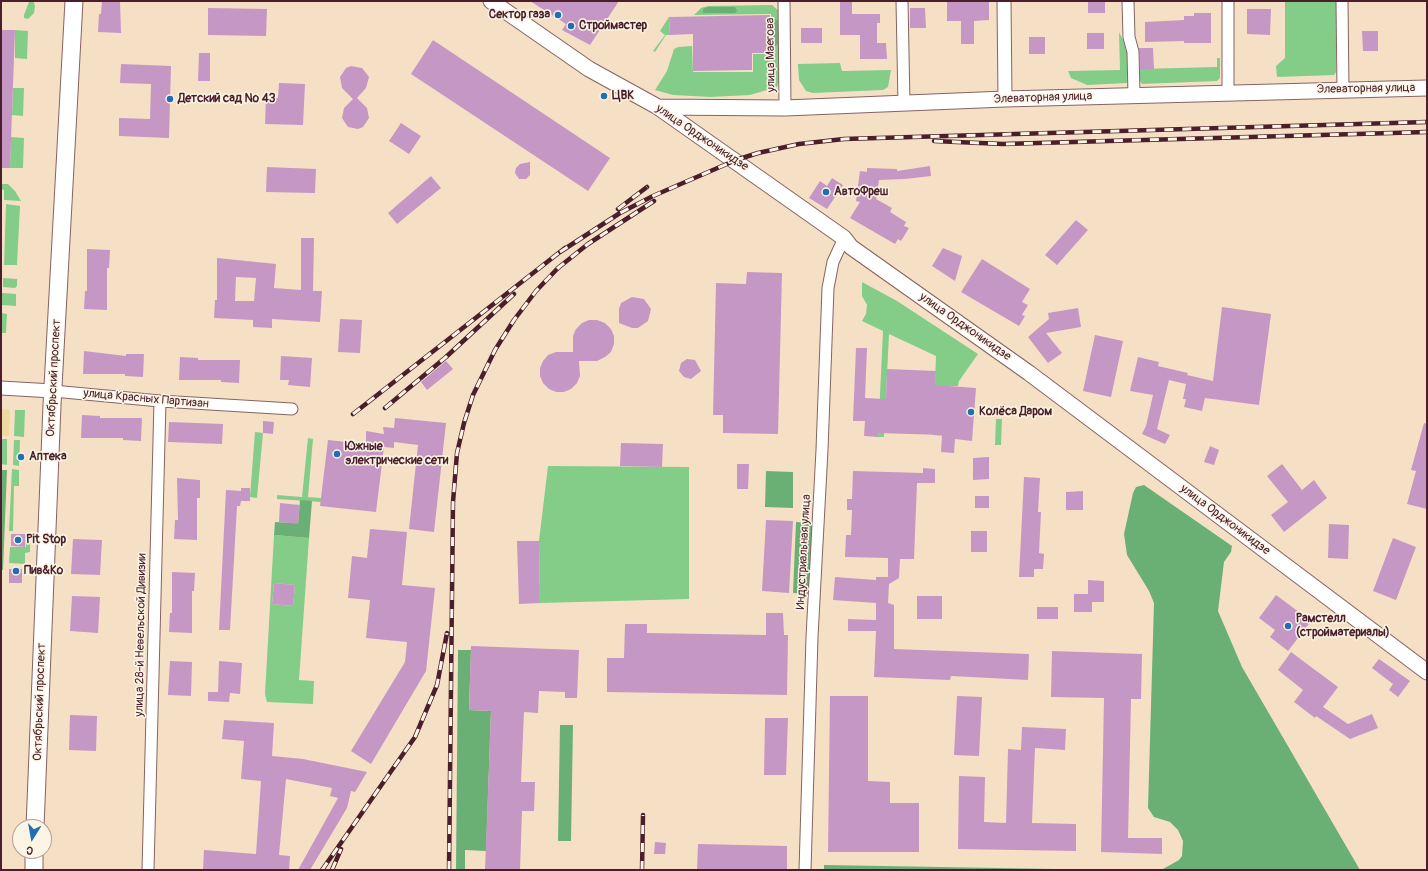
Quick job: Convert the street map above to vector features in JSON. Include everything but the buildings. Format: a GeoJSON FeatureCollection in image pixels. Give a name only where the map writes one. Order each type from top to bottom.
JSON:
{"type":"FeatureCollection","features":[{"type":"Feature","properties":{"kind":"main road","name":"Октябрьский проспект"},"geometry":{"type":"LineString","coordinates":[[35,819],[53,391],[74,1]]}},
{"type":"Feature","properties":{"kind":"main road","name":"улица Орджоникидзе"},"geometry":{"type":"LineString","coordinates":[[491,1],[589,69],[658,107],[844,238],[851,247],[1029,373],[1427,672]]}},
{"type":"Feature","properties":{"kind":"main road","name":"Элеваторная улица"},"geometry":{"type":"LineString","coordinates":[[658,107],[785,108],[1228,92],[1427,88]]}},
{"type":"Feature","properties":{"kind":"main road"},"geometry":{"type":"LineString","coordinates":[[34,859],[34,870]]}},
{"type":"Feature","properties":{"kind":"street","name":"улица Маегова"},"geometry":{"type":"LineString","coordinates":[[784,1],[785,108]]}},
{"type":"Feature","properties":{"kind":"street"},"geometry":{"type":"LineString","coordinates":[[902,1],[904,104]]}},
{"type":"Feature","properties":{"kind":"street"},"geometry":{"type":"LineString","coordinates":[[1004,1],[1005,99]]}},
{"type":"Feature","properties":{"kind":"street"},"geometry":{"type":"LineString","coordinates":[[1128,1],[1129,37],[1134,52],[1134,95]]}},
{"type":"Feature","properties":{"kind":"street"},"geometry":{"type":"LineString","coordinates":[[1228,1],[1228,92]]}},
{"type":"Feature","properties":{"kind":"street"},"geometry":{"type":"LineString","coordinates":[[1342,1],[1342,90]]}},
{"type":"Feature","properties":{"kind":"street","name":"Индустриальная улица"},"geometry":{"type":"LineString","coordinates":[[805,870],[812,636],[822,450],[828,288],[833,262],[844,238]]}},
{"type":"Feature","properties":{"kind":"street","name":"улица Красных Партизан"},"geometry":{"type":"LineString","coordinates":[[1,388],[292,410]]}},
{"type":"Feature","properties":{"kind":"street","name":"улица 28-й Невельской Дивизии"},"geometry":{"type":"LineString","coordinates":[[148,870],[160,401]]}},
{"type":"Feature","properties":{"kind":"green space"},"geometry":{"type":"Polygon","coordinates":[[[1285,1],[1336,1],[1336,72],[1334,75],[1277,77],[1276,66],[1285,58],[1285,1]]]}},
{"type":"Feature","properties":{"kind":"green space"},"geometry":{"type":"Polygon","coordinates":[[[29,2],[34,2],[35,7],[34,13],[28,19],[24,18],[24,15],[29,2]]]}},
{"type":"Feature","properties":{"kind":"green space"},"geometry":{"type":"Polygon","coordinates":[[[772,5],[779,11],[780,79],[777,87],[750,95],[710,97],[673,95],[655,90],[667,71],[674,49],[678,47],[692,46],[693,72],[753,72],[753,54],[772,54],[771,14],[694,15],[701,8],[708,6],[772,5]]]}},
{"type":"Feature","properties":{"kind":"green space"},"geometry":{"type":"Polygon","coordinates":[[[708,7],[735,7],[737,11],[735,13],[703,13],[703,9],[708,7]]]}},
{"type":"Feature","properties":{"kind":"green space"},"geometry":{"type":"Polygon","coordinates":[[[669,17],[670,35],[666,35],[655,52],[653,51],[665,35],[660,31],[669,17]]]}},
{"type":"Feature","properties":{"kind":"green space"},"geometry":{"type":"Polygon","coordinates":[[[772,19],[776,19],[778,21],[779,42],[776,46],[772,43],[772,19]]]}},
{"type":"Feature","properties":{"kind":"green space"},"geometry":{"type":"Polygon","coordinates":[[[15,30],[28,31],[27,59],[15,58],[15,30]]]}},
{"type":"Feature","properties":{"kind":"green space"},"geometry":{"type":"Polygon","coordinates":[[[1119,32],[1127,53],[1127,83],[1087,85],[1071,78],[1068,71],[1120,70],[1119,32]]]}},
{"type":"Feature","properties":{"kind":"green space"},"geometry":{"type":"Polygon","coordinates":[[[1217,58],[1220,58],[1220,78],[1217,81],[1142,84],[1139,79],[1139,69],[1217,67],[1217,58]]]}},
{"type":"Feature","properties":{"kind":"green space"},"geometry":{"type":"Polygon","coordinates":[[[840,63],[842,71],[891,70],[888,87],[883,90],[813,93],[806,91],[799,80],[798,64],[840,63]]]}},
{"type":"Feature","properties":{"kind":"green space"},"geometry":{"type":"Polygon","coordinates":[[[13,88],[24,88],[23,116],[12,115],[13,88]]]}},
{"type":"Feature","properties":{"kind":"green space"},"geometry":{"type":"Polygon","coordinates":[[[11,137],[24,138],[23,168],[10,168],[11,137]]]}},
{"type":"Feature","properties":{"kind":"green space"},"geometry":{"type":"Polygon","coordinates":[[[1,184],[8,184],[15,191],[21,201],[4,200],[4,190],[1,189],[1,184]]]}},
{"type":"Feature","properties":{"kind":"green space"},"geometry":{"type":"Polygon","coordinates":[[[6,204],[20,206],[17,265],[4,265],[6,204]]]}},
{"type":"Feature","properties":{"kind":"green space"},"geometry":{"type":"Polygon","coordinates":[[[3,278],[17,279],[17,286],[15,288],[3,287],[3,278]]]}},
{"type":"Feature","properties":{"kind":"green space"},"geometry":{"type":"Polygon","coordinates":[[[862,282],[897,301],[978,354],[959,381],[958,386],[948,386],[945,436],[933,435],[936,356],[889,334],[884,437],[878,437],[883,331],[862,321],[866,314],[867,305],[862,296],[862,282]]]}},
{"type":"Feature","properties":{"kind":"green space"},"geometry":{"type":"Polygon","coordinates":[[[2,293],[16,294],[16,306],[2,305],[2,293]]]}},
{"type":"Feature","properties":{"kind":"green space"},"geometry":{"type":"Polygon","coordinates":[[[1,313],[7,314],[6,333],[1,333],[1,313]]]}},
{"type":"Feature","properties":{"kind":"green space"},"geometry":{"type":"Polygon","coordinates":[[[15,410],[25,410],[24,437],[14,436],[15,410]]]}},
{"type":"Feature","properties":{"kind":"green space"},"geometry":{"type":"Polygon","coordinates":[[[996,419],[1002,419],[1001,445],[995,445],[996,419]]]}},
{"type":"Feature","properties":{"kind":"green space"},"geometry":{"type":"Polygon","coordinates":[[[255,432],[263,433],[257,498],[250,497],[255,432]]]}},
{"type":"Feature","properties":{"kind":"green space"},"geometry":{"type":"Polygon","coordinates":[[[308,438],[313,439],[308,497],[321,498],[321,502],[277,499],[277,495],[302,497],[308,438]]]}},
{"type":"Feature","properties":{"kind":"green space"},"geometry":{"type":"Polygon","coordinates":[[[1,439],[7,439],[7,465],[1,464],[1,439]]]}},
{"type":"Feature","properties":{"kind":"green space"},"geometry":{"type":"Polygon","coordinates":[[[14,440],[20,440],[19,466],[13,465],[14,440]]]}},
{"type":"Feature","properties":{"kind":"green space"},"geometry":{"type":"Polygon","coordinates":[[[548,466],[689,467],[689,599],[540,603],[539,541],[548,466]]]}},
{"type":"Feature","properties":{"kind":"green space"},"geometry":{"type":"Polygon","coordinates":[[[12,469],[19,470],[19,486],[14,486],[13,531],[9,531],[12,469]]]}},
{"type":"Feature","properties":{"kind":"green space"},"geometry":{"type":"Polygon","coordinates":[[[1,470],[7,470],[3,570],[1,570],[1,470]]]}},
{"type":"Feature","properties":{"kind":"green space"},"geometry":{"type":"Polygon","coordinates":[[[766,471],[793,472],[793,508],[765,507],[766,471]]]}},
{"type":"Feature","properties":{"kind":"green space"},"geometry":{"type":"Polygon","coordinates":[[[1144,485],[1232,546],[1231,552],[1224,562],[1218,611],[1242,667],[1360,870],[1153,870],[1163,869],[1179,860],[1182,856],[1183,841],[1178,830],[1170,822],[1154,817],[1148,808],[1154,603],[1149,591],[1127,555],[1124,534],[1133,493],[1136,487],[1144,485]]]}},
{"type":"Feature","properties":{"kind":"green space"},"geometry":{"type":"Polygon","coordinates":[[[300,500],[312,501],[309,538],[274,535],[275,522],[298,523],[300,500]]]}},
{"type":"Feature","properties":{"kind":"green space"},"geometry":{"type":"Polygon","coordinates":[[[796,522],[813,523],[810,594],[793,593],[796,522]]]}},
{"type":"Feature","properties":{"kind":"green space"},"geometry":{"type":"Polygon","coordinates":[[[26,534],[30,534],[30,552],[25,553],[25,564],[9,563],[10,547],[26,547],[26,534]]]}},
{"type":"Feature","properties":{"kind":"green space"},"geometry":{"type":"Polygon","coordinates":[[[274,535],[309,538],[299,680],[314,681],[313,704],[267,702],[265,694],[274,535]],[[274,583],[272,604],[293,606],[295,585],[274,583]]]}},
{"type":"Feature","properties":{"kind":"green space"},"geometry":{"type":"Polygon","coordinates":[[[458,650],[471,650],[469,710],[491,711],[486,851],[465,850],[465,870],[456,870],[458,650]]]}},
{"type":"Feature","properties":{"kind":"green space"},"geometry":{"type":"Polygon","coordinates":[[[560,725],[573,725],[571,841],[558,841],[560,725]]]}},
{"type":"Feature","properties":{"kind":"green space"},"geometry":{"type":"Polygon","coordinates":[[[824,865],[1115,870],[824,870],[824,865]]]}},
{"type":"Feature","properties":{"kind":"sand"},"geometry":{"type":"Polygon","coordinates":[[[1,409],[10,410],[9,436],[1,436],[1,409]]]}},
{"type":"Feature","properties":{"kind":"railway"},"geometry":{"type":"LineString","coordinates":[[560,252],[620,213],[653,196],[736,160],[758,153],[799,144],[844,139],[1427,122]]}},
{"type":"Feature","properties":{"kind":"railway"},"geometry":{"type":"LineString","coordinates":[[934,141],[1003,144],[1427,132]]}},
{"type":"Feature","properties":{"kind":"railway"},"geometry":{"type":"LineString","coordinates":[[618,209],[647,187]]}},
{"type":"Feature","properties":{"kind":"railway"},"geometry":{"type":"LineString","coordinates":[[449,870],[453,502],[457,453],[464,423],[473,395],[495,350],[514,320],[536,291],[558,268],[588,244],[654,201]]}},
{"type":"Feature","properties":{"kind":"railway"},"geometry":{"type":"LineString","coordinates":[[353,414],[565,248]]}},
{"type":"Feature","properties":{"kind":"railway"},"geometry":{"type":"LineString","coordinates":[[385,408],[446,357],[514,294]]}},
{"type":"Feature","properties":{"kind":"railway"},"geometry":{"type":"LineString","coordinates":[[322,870],[415,737],[437,685],[447,633]]}},
{"type":"Feature","properties":{"kind":"railway"},"geometry":{"type":"LineString","coordinates":[[642,870],[643,815]]}},
{"type":"Feature","properties":{"kind":"railway"},"geometry":{"type":"LineString","coordinates":[[332,870],[341,849]]}},
{"type":"Feature","properties":{"kind":"place","name":"Сектор газа"},"geometry":{"type":"Point","coordinates":[558,15]}},
{"type":"Feature","properties":{"kind":"place","name":"Строймастер"},"geometry":{"type":"Point","coordinates":[571,26]}},
{"type":"Feature","properties":{"kind":"place","name":"ЦВК"},"geometry":{"type":"Point","coordinates":[604,96]}},
{"type":"Feature","properties":{"kind":"place","name":"Детский сад № 43"},"geometry":{"type":"Point","coordinates":[170,99]}},
{"type":"Feature","properties":{"kind":"place","name":"АвтоФреш"},"geometry":{"type":"Point","coordinates":[826,192]}},
{"type":"Feature","properties":{"kind":"place","name":"Колёса Даром"},"geometry":{"type":"Point","coordinates":[971,412]}},
{"type":"Feature","properties":{"kind":"place","name":"Южные электрические сети"},"geometry":{"type":"Point","coordinates":[337,454]}},
{"type":"Feature","properties":{"kind":"place","name":"Аптека"},"geometry":{"type":"Point","coordinates":[21,457]}},
{"type":"Feature","properties":{"kind":"place","name":"Pit Stop"},"geometry":{"type":"Point","coordinates":[18,540]}},
{"type":"Feature","properties":{"kind":"place","name":"Пив&Ко"},"geometry":{"type":"Point","coordinates":[16,571]}},
{"type":"Feature","properties":{"kind":"place","name":"Рамстелл (стройматериалы)"},"geometry":{"type":"Point","coordinates":[1288,626]}}]}
